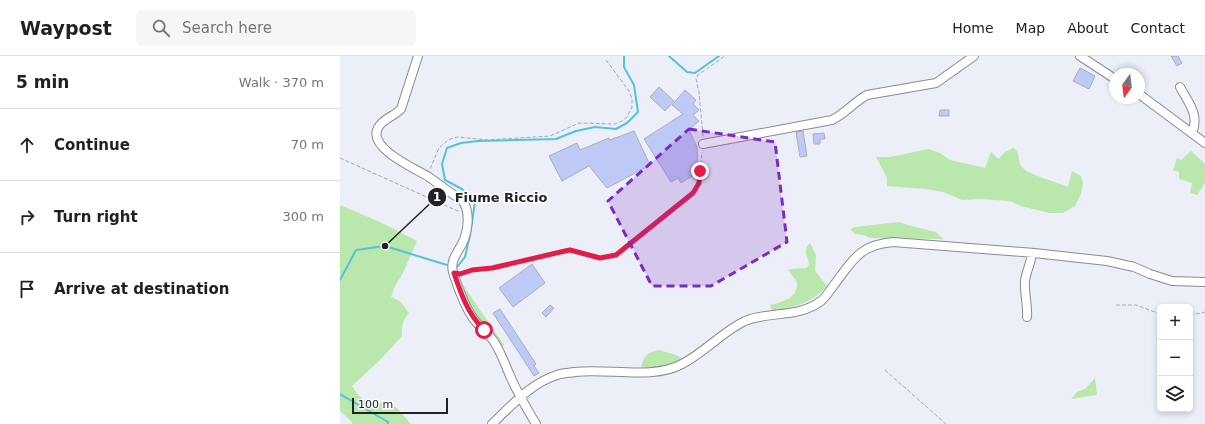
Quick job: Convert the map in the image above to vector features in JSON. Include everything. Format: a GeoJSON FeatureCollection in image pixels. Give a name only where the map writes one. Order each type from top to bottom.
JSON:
{"type":"FeatureCollection","features":[{"type":"Feature","properties":{"kind":"street"},"geometry":{"type":"LineString","coordinates":[[418,56],[401,109],[396,114],[382,122],[376,135],[378,142],[389,153],[462,200],[465,204],[468,216],[465,236],[452,263],[454,273],[470,312],[476,322],[492,338],[536,424]]}},
{"type":"Feature","properties":{"kind":"street"},"geometry":{"type":"LineString","coordinates":[[703,144],[832,120],[841,116],[859,99],[867,95],[936,83],[974,56]]}},
{"type":"Feature","properties":{"kind":"street"},"geometry":{"type":"LineString","coordinates":[[1080,56],[1109,75]]}},
{"type":"Feature","properties":{"kind":"street"},"geometry":{"type":"LineString","coordinates":[[1180,87],[1193,108],[1195,126],[1192,133]]}},
{"type":"Feature","properties":{"kind":"street"},"geometry":{"type":"LineString","coordinates":[[1145,98],[1205,143]]}},
{"type":"Feature","properties":{"kind":"street"},"geometry":{"type":"LineString","coordinates":[[492,424],[521,397],[545,380],[558,374],[591,370],[641,373],[662,371],[682,364],[726,332],[747,320],[809,308],[820,301],[862,251],[874,245],[892,242],[1032,253],[1107,261],[1134,267],[1172,281],[1205,282]]}},
{"type":"Feature","properties":{"kind":"street"},"geometry":{"type":"LineString","coordinates":[[1027,317],[1025,281],[1031,262],[1032,253]]}},
{"type":"Feature","properties":{"kind":"path"},"geometry":{"type":"LineString","coordinates":[[454,273],[460,274],[472,270],[492,268],[570,250],[600,258],[616,255],[693,193],[699,183],[703,144],[699,92],[696,79],[698,75],[725,56]]}},
{"type":"Feature","properties":{"kind":"path"},"geometry":{"type":"LineString","coordinates":[[429,178],[431,166],[439,148],[448,140],[457,137],[503,139],[550,136],[579,123],[615,124],[622,121],[632,107],[632,99],[629,91],[606,60]]}},
{"type":"Feature","properties":{"kind":"path"},"geometry":{"type":"LineString","coordinates":[[340,158],[468,216]]}},
{"type":"Feature","properties":{"kind":"path"},"geometry":{"type":"LineString","coordinates":[[1116,305],[1136,305],[1157,313]]}},
{"type":"Feature","properties":{"kind":"path"},"geometry":{"type":"LineString","coordinates":[[1193,314],[1205,312]]}},
{"type":"Feature","properties":{"kind":"path"},"geometry":{"type":"LineString","coordinates":[[885,370],[946,424]]}},
{"type":"Feature","properties":{"kind":"highlighted area"},"geometry":{"type":"Polygon","coordinates":[[[689,129],[775,142],[787,242],[711,286],[652,286],[608,201],[689,129]]]}},
{"type":"Feature","properties":{"kind":"green space"},"geometry":{"type":"Polygon","coordinates":[[[1013,148],[1017,152],[1020,165],[1025,170],[1036,176],[1068,187],[1072,171],[1081,176],[1083,184],[1081,194],[1075,206],[1063,213],[1049,213],[1021,206],[1010,201],[980,199],[962,200],[943,192],[887,186],[887,178],[876,157],[890,157],[928,149],[940,153],[950,160],[985,168],[991,152],[999,159],[1005,152],[1013,148]]]}},
{"type":"Feature","properties":{"kind":"green space"},"geometry":{"type":"Polygon","coordinates":[[[1191,151],[1205,164],[1205,183],[1197,195],[1190,193],[1192,183],[1179,179],[1179,172],[1173,170],[1177,158],[1181,160],[1191,151]]]}},
{"type":"Feature","properties":{"kind":"green space"},"geometry":{"type":"Polygon","coordinates":[[[340,205],[382,223],[417,241],[391,297],[400,301],[409,313],[403,324],[402,336],[381,359],[352,386],[366,401],[374,403],[385,402],[397,408],[411,424],[352,424],[352,422],[340,411],[340,205]]]}},
{"type":"Feature","properties":{"kind":"green space"},"geometry":{"type":"Polygon","coordinates":[[[899,222],[936,232],[943,239],[870,238],[864,235],[855,234],[850,229],[855,227],[899,222]]]}},
{"type":"Feature","properties":{"kind":"green space"},"geometry":{"type":"Polygon","coordinates":[[[810,243],[816,255],[815,271],[827,286],[814,297],[802,304],[772,312],[770,305],[785,301],[795,292],[797,282],[788,270],[807,268],[809,264],[806,248],[810,243]]]}},
{"type":"Feature","properties":{"kind":"green space"},"geometry":{"type":"Polygon","coordinates":[[[459,279],[504,345],[500,348],[471,314],[459,279]]]}},
{"type":"Feature","properties":{"kind":"green space"},"geometry":{"type":"Polygon","coordinates":[[[659,350],[676,355],[683,360],[664,367],[641,370],[644,358],[651,352],[659,350]]]}},
{"type":"Feature","properties":{"kind":"green space"},"geometry":{"type":"Polygon","coordinates":[[[1095,378],[1097,395],[1071,399],[1077,392],[1085,389],[1095,378]]]}},
{"type":"Feature","properties":{"kind":"building"},"geometry":{"type":"Polygon","coordinates":[[[1171,56],[1178,56],[1182,63],[1177,66],[1171,56]]]}},
{"type":"Feature","properties":{"kind":"building"},"geometry":{"type":"Polygon","coordinates":[[[1080,68],[1095,76],[1089,89],[1073,81],[1080,68]]]}},
{"type":"Feature","properties":{"kind":"building"},"geometry":{"type":"Polygon","coordinates":[[[659,87],[674,101],[665,111],[650,97],[659,87]]]}},
{"type":"Feature","properties":{"kind":"building"},"geometry":{"type":"Polygon","coordinates":[[[685,90],[696,100],[693,104],[699,110],[693,115],[699,121],[689,130],[697,147],[698,172],[681,183],[678,178],[671,182],[644,139],[683,114],[672,105],[685,90]]]}},
{"type":"Feature","properties":{"kind":"building"},"geometry":{"type":"Polygon","coordinates":[[[940,110],[949,110],[949,116],[939,116],[940,110]]]}},
{"type":"Feature","properties":{"kind":"building"},"geometry":{"type":"Polygon","coordinates":[[[634,131],[650,165],[607,188],[589,166],[562,181],[549,156],[577,143],[580,150],[609,138],[610,140],[634,131]]]}},
{"type":"Feature","properties":{"kind":"building"},"geometry":{"type":"Polygon","coordinates":[[[803,131],[807,156],[800,157],[796,132],[803,131]]]}},
{"type":"Feature","properties":{"kind":"building"},"geometry":{"type":"Polygon","coordinates":[[[824,133],[825,139],[820,139],[820,144],[814,144],[813,134],[824,133]]]}},
{"type":"Feature","properties":{"kind":"building"},"geometry":{"type":"Polygon","coordinates":[[[532,264],[545,283],[513,307],[499,288],[532,264]]]}},
{"type":"Feature","properties":{"kind":"building"},"geometry":{"type":"Polygon","coordinates":[[[550,305],[554,308],[546,317],[542,313],[550,305]]]}},
{"type":"Feature","properties":{"kind":"building"},"geometry":{"type":"Polygon","coordinates":[[[500,309],[536,364],[534,366],[539,373],[534,376],[493,313],[500,309]]]}},
{"type":"Feature","properties":{"kind":"waterway"},"geometry":{"type":"LineString","coordinates":[[457,267],[465,257],[475,202],[462,189],[445,180],[442,164],[447,148],[461,143],[478,141],[556,139],[576,131],[595,127],[616,129],[627,123],[638,112],[634,85],[624,67],[624,56]]}},
{"type":"Feature","properties":{"kind":"waterway"},"geometry":{"type":"LineString","coordinates":[[669,56],[687,72],[695,73],[719,56]]}},
{"type":"Feature","properties":{"kind":"waterway"},"geometry":{"type":"LineString","coordinates":[[340,280],[356,250],[385,246],[447,265]]}},
{"type":"Feature","properties":{"kind":"waterway"},"geometry":{"type":"LineString","coordinates":[[340,394],[388,422],[388,424]]}},
{"type":"Feature","properties":{"kind":"place","name":"Fiume Riccio"},"geometry":{"type":"Point","coordinates":[385,246]}},
{"type":"Feature","properties":{"kind":"route"},"geometry":{"type":"LineString","coordinates":[[484,330],[476,322],[470,312],[454,273],[460,274],[472,270],[492,268],[570,250],[600,258],[616,255],[693,193],[699,183],[700,171]]}}]}
